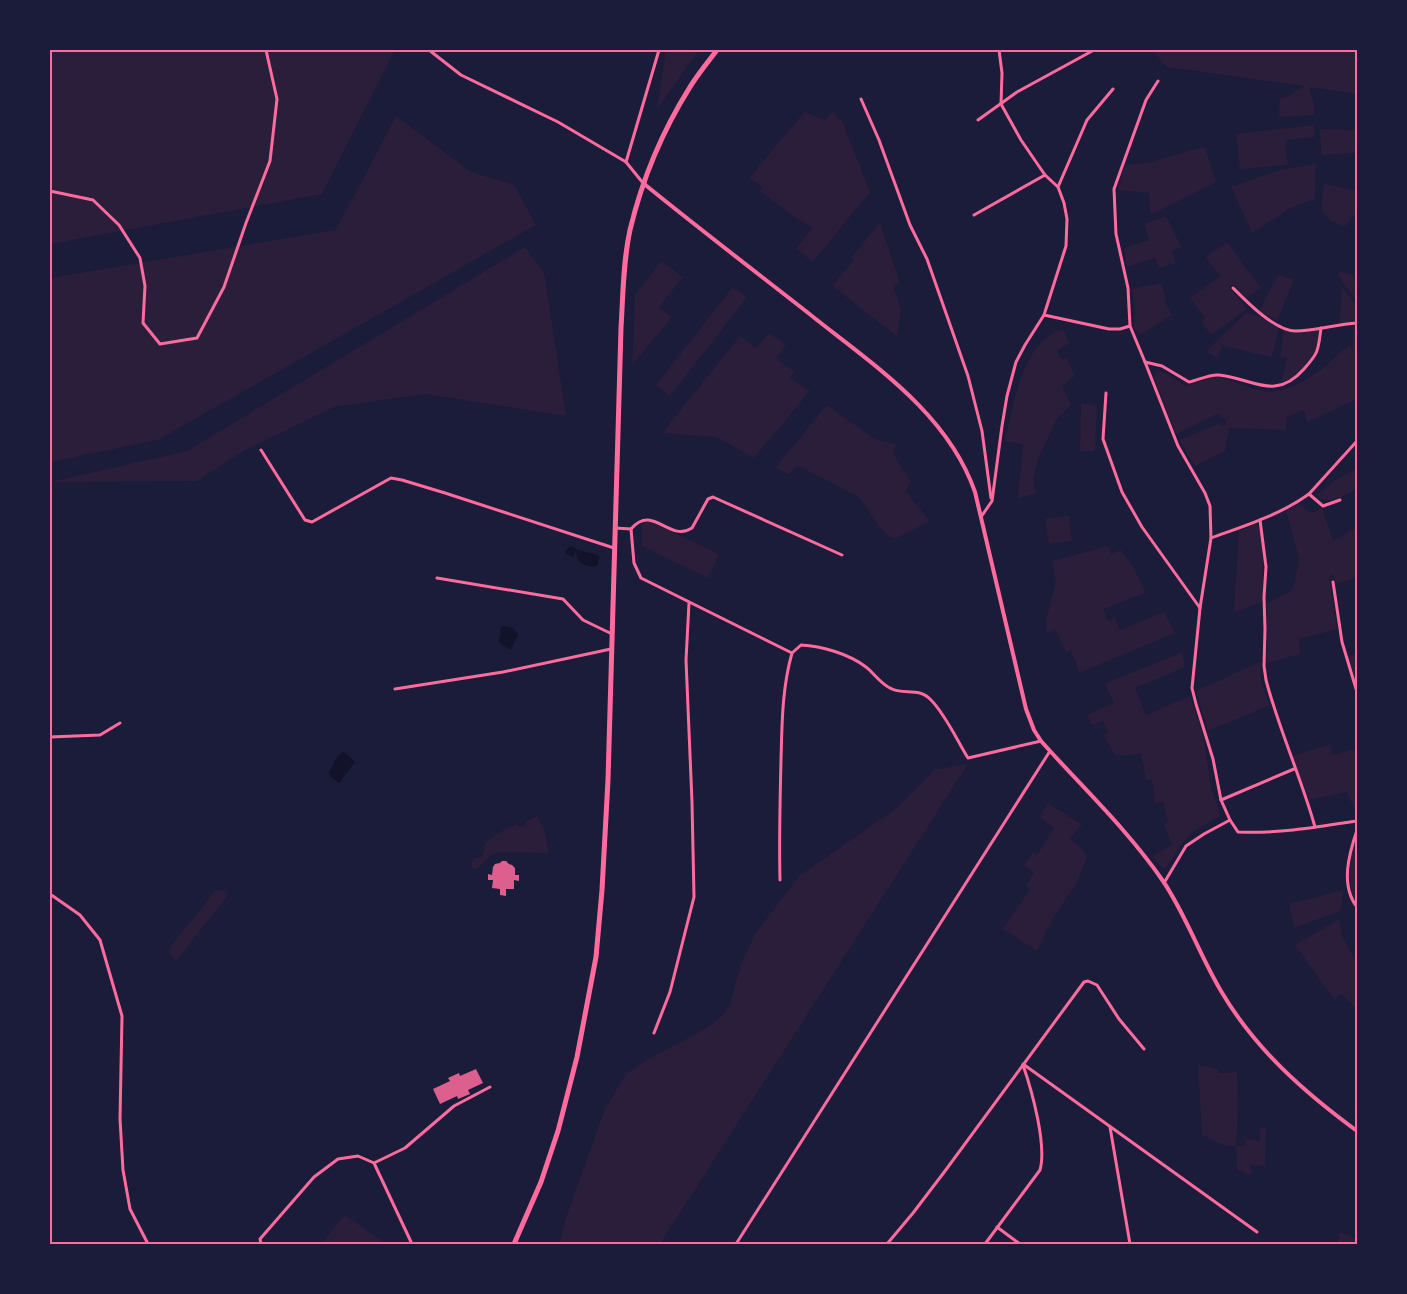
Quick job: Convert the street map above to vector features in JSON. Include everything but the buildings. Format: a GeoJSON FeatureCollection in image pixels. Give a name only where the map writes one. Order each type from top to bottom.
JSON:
{"type":"FeatureCollection","features":[{"type":"Feature","properties":{"kind":"highway"},"geometry":{"type":"LineString","coordinates":[[514,1244],[541,1182],[558,1131],[577,1057],[596,957],[603,870],[612,634],[617,412],[624,276],[630,231],[643,183],[665,134],[691,86],[717,50]]}},
{"type":"Feature","properties":{"kind":"street"},"geometry":{"type":"LineString","coordinates":[[50,191],[93,200],[119,225],[140,258],[146,286],[143,323],[160,344],[196,338],[224,287],[270,161],[277,99],[266,50]]}},
{"type":"Feature","properties":{"kind":"street"},"geometry":{"type":"LineString","coordinates":[[430,50],[461,75],[558,122],[626,162],[643,183],[895,382],[923,409],[963,464],[975,492],[1026,709],[1034,730],[1041,741],[1128,836],[1164,883],[1220,991],[1253,1037],[1272,1060],[1287,1074],[1357,1131]]}},
{"type":"Feature","properties":{"kind":"street"},"geometry":{"type":"LineString","coordinates":[[626,162],[658,50]]}},
{"type":"Feature","properties":{"kind":"street"},"geometry":{"type":"LineString","coordinates":[[981,518],[992,501],[1007,396],[1016,362],[1044,315],[1066,246],[1067,219],[1058,186],[1045,175],[1021,140],[1001,104],[999,50]]}},
{"type":"Feature","properties":{"kind":"street"},"geometry":{"type":"LineString","coordinates":[[978,120],[1018,92],[1094,50]]}},
{"type":"Feature","properties":{"kind":"street"},"geometry":{"type":"LineString","coordinates":[[1158,81],[1146,100],[1114,190],[1116,234],[1128,288],[1130,326],[1178,446],[1210,506],[1211,538],[1200,608],[1192,688],[1213,759],[1221,800],[1238,832],[1250,833],[1315,828],[1357,821]]}},
{"type":"Feature","properties":{"kind":"street"},"geometry":{"type":"LineString","coordinates":[[1058,186],[1086,120],[1113,89]]}},
{"type":"Feature","properties":{"kind":"street"},"geometry":{"type":"LineString","coordinates":[[861,99],[879,140],[910,225],[927,259],[968,376],[982,431],[992,501]]}},
{"type":"Feature","properties":{"kind":"street"},"geometry":{"type":"LineString","coordinates":[[974,214],[1045,175]]}},
{"type":"Feature","properties":{"kind":"street"},"geometry":{"type":"LineString","coordinates":[[1233,288],[1256,311],[1293,331],[1357,323]]}},
{"type":"Feature","properties":{"kind":"street"},"geometry":{"type":"LineString","coordinates":[[1044,315],[1109,329],[1120,330],[1130,326]]}},
{"type":"Feature","properties":{"kind":"street"},"geometry":{"type":"LineString","coordinates":[[1145,362],[1162,366],[1189,382],[1219,375],[1253,384],[1277,386],[1295,379],[1317,354],[1321,328]]}},
{"type":"Feature","properties":{"kind":"street"},"geometry":{"type":"LineString","coordinates":[[1106,393],[1103,439],[1122,492],[1142,526],[1200,608]]}},
{"type":"Feature","properties":{"kind":"street"},"geometry":{"type":"LineString","coordinates":[[1211,538],[1260,520],[1288,507],[1309,494],[1357,441]]}},
{"type":"Feature","properties":{"kind":"street"},"geometry":{"type":"LineString","coordinates":[[261,450],[305,520],[312,522],[390,478],[445,493],[614,548]]}},
{"type":"Feature","properties":{"kind":"street"},"geometry":{"type":"LineString","coordinates":[[1309,494],[1324,506],[1340,500]]}},
{"type":"Feature","properties":{"kind":"street"},"geometry":{"type":"LineString","coordinates":[[615,528],[631,529],[641,520],[645,519],[670,529],[682,532],[688,531],[692,528],[708,499],[713,497],[842,555]]}},
{"type":"Feature","properties":{"kind":"street"},"geometry":{"type":"LineString","coordinates":[[1260,520],[1266,567],[1264,666],[1270,696],[1315,828]]}},
{"type":"Feature","properties":{"kind":"street"},"geometry":{"type":"LineString","coordinates":[[631,529],[632,554],[637,574],[645,581],[792,653]]}},
{"type":"Feature","properties":{"kind":"street"},"geometry":{"type":"LineString","coordinates":[[437,578],[563,599],[583,620],[612,634]]}},
{"type":"Feature","properties":{"kind":"street"},"geometry":{"type":"LineString","coordinates":[[1333,582],[1342,642],[1357,692]]}},
{"type":"Feature","properties":{"kind":"street"},"geometry":{"type":"LineString","coordinates":[[654,1033],[670,992],[694,897],[686,660],[689,603]]}},
{"type":"Feature","properties":{"kind":"street"},"geometry":{"type":"LineString","coordinates":[[780,880],[779,831],[784,688],[792,653],[801,645],[842,655],[864,666],[892,690],[917,691],[925,694],[936,705],[968,758],[1041,741]]}},
{"type":"Feature","properties":{"kind":"street"},"geometry":{"type":"LineString","coordinates":[[395,689],[488,675],[611,649]]}},
{"type":"Feature","properties":{"kind":"street"},"geometry":{"type":"LineString","coordinates":[[50,737],[100,735],[120,723]]}},
{"type":"Feature","properties":{"kind":"street"},"geometry":{"type":"LineString","coordinates":[[736,1244],[1050,751]]}},
{"type":"Feature","properties":{"kind":"street"},"geometry":{"type":"LineString","coordinates":[[1221,800],[1294,769]]}},
{"type":"Feature","properties":{"kind":"street"},"geometry":{"type":"LineString","coordinates":[[1164,883],[1186,846],[1230,820]]}},
{"type":"Feature","properties":{"kind":"street"},"geometry":{"type":"LineString","coordinates":[[1357,830],[1351,844],[1348,860],[1348,881],[1351,899],[1357,907]]}},
{"type":"Feature","properties":{"kind":"street"},"geometry":{"type":"LineString","coordinates":[[50,894],[80,915],[100,940],[112,978],[122,1016],[120,1119],[125,1178],[130,1209],[148,1244]]}},
{"type":"Feature","properties":{"kind":"street"},"geometry":{"type":"LineString","coordinates":[[887,1244],[935,1185],[1080,986],[1088,981],[1097,985],[1119,1019],[1144,1049]]}},
{"type":"Feature","properties":{"kind":"street"},"geometry":{"type":"LineString","coordinates":[[1023,1064],[1257,1232]]}},
{"type":"Feature","properties":{"kind":"street"},"geometry":{"type":"LineString","coordinates":[[985,1244],[1040,1170],[1042,1162],[1038,1127],[1023,1064]]}},
{"type":"Feature","properties":{"kind":"street"},"geometry":{"type":"LineString","coordinates":[[374,1164],[406,1148],[454,1106],[490,1087]]}},
{"type":"Feature","properties":{"kind":"street"},"geometry":{"type":"LineString","coordinates":[[1110,1127],[1130,1244]]}},
{"type":"Feature","properties":{"kind":"street"},"geometry":{"type":"LineString","coordinates":[[261,1244],[260,1239],[314,1178],[338,1159],[358,1156],[374,1164],[412,1244]]}},
{"type":"Feature","properties":{"kind":"street"},"geometry":{"type":"LineString","coordinates":[[997,1227],[1020,1244]]}},
{"type":"Feature","properties":{"kind":"shaded area"},"geometry":{"type":"Polygon","coordinates":[[[50,50],[395,50],[322,194],[50,244],[50,50]]]}},
{"type":"Feature","properties":{"kind":"shaded area"},"geometry":{"type":"Polygon","coordinates":[[[666,50],[699,50],[657,109],[666,50]]]}},
{"type":"Feature","properties":{"kind":"shaded area"},"geometry":{"type":"Polygon","coordinates":[[[1153,50],[1357,50],[1357,94],[1309,87],[1314,103],[1315,115],[1279,117],[1280,98],[1289,96],[1304,86],[1166,67],[1153,50]]]}},
{"type":"Feature","properties":{"kind":"shaded area"},"geometry":{"type":"Polygon","coordinates":[[[806,110],[807,113],[825,120],[832,112],[842,121],[870,192],[813,262],[796,249],[812,229],[759,191],[762,187],[749,178],[806,110]]]}},
{"type":"Feature","properties":{"kind":"shaded area"},"geometry":{"type":"Polygon","coordinates":[[[396,116],[471,172],[514,185],[536,225],[158,440],[50,462],[50,278],[336,230],[396,116]]]}},
{"type":"Feature","properties":{"kind":"shaded area"},"geometry":{"type":"Polygon","coordinates":[[[1314,125],[1315,137],[1285,140],[1288,165],[1240,169],[1236,134],[1314,125]]]}},
{"type":"Feature","properties":{"kind":"shaded area"},"geometry":{"type":"Polygon","coordinates":[[[1320,129],[1356,130],[1355,153],[1321,155],[1320,129]]]}},
{"type":"Feature","properties":{"kind":"shaded area"},"geometry":{"type":"Polygon","coordinates":[[[1205,147],[1216,182],[1150,215],[1149,193],[1118,190],[1125,165],[1155,162],[1156,160],[1205,147]]]}},
{"type":"Feature","properties":{"kind":"shaded area"},"geometry":{"type":"Polygon","coordinates":[[[1316,164],[1315,199],[1292,207],[1252,233],[1231,187],[1279,170],[1316,164]]]}},
{"type":"Feature","properties":{"kind":"shaded area"},"geometry":{"type":"Polygon","coordinates":[[[1324,184],[1357,191],[1357,212],[1345,226],[1332,222],[1321,210],[1324,184]]]}},
{"type":"Feature","properties":{"kind":"shaded area"},"geometry":{"type":"Polygon","coordinates":[[[1166,216],[1181,247],[1172,251],[1176,263],[1159,268],[1155,258],[1127,267],[1124,248],[1149,240],[1144,224],[1166,216]]]}},
{"type":"Feature","properties":{"kind":"shaded area"},"geometry":{"type":"Polygon","coordinates":[[[880,223],[900,283],[893,285],[901,310],[897,336],[832,286],[854,260],[851,258],[880,223]]]}},
{"type":"Feature","properties":{"kind":"shaded area"},"geometry":{"type":"Polygon","coordinates":[[[1227,242],[1261,288],[1246,298],[1232,284],[1229,287],[1247,309],[1211,335],[1201,322],[1205,318],[1190,298],[1220,276],[1206,257],[1227,242]]]}},
{"type":"Feature","properties":{"kind":"shaded area"},"geometry":{"type":"Polygon","coordinates":[[[525,247],[544,272],[566,416],[425,394],[334,407],[245,450],[197,481],[50,482],[187,451],[525,247]]]}},
{"type":"Feature","properties":{"kind":"shaded area"},"geometry":{"type":"Polygon","coordinates":[[[661,261],[683,277],[659,307],[672,317],[632,365],[635,295],[661,261]]]}},
{"type":"Feature","properties":{"kind":"shaded area"},"geometry":{"type":"Polygon","coordinates":[[[1340,271],[1357,276],[1357,301],[1339,277],[1340,271]]]}},
{"type":"Feature","properties":{"kind":"shaded area"},"geometry":{"type":"Polygon","coordinates":[[[1278,275],[1294,280],[1277,321],[1259,311],[1278,275]]]}},
{"type":"Feature","properties":{"kind":"shaded area"},"geometry":{"type":"Polygon","coordinates":[[[1162,283],[1166,305],[1172,315],[1140,335],[1133,327],[1135,310],[1132,289],[1162,283]]]}},
{"type":"Feature","properties":{"kind":"shaded area"},"geometry":{"type":"Polygon","coordinates":[[[733,287],[747,297],[670,396],[656,385],[733,287]]]}},
{"type":"Feature","properties":{"kind":"shaded area"},"geometry":{"type":"Polygon","coordinates":[[[1342,287],[1357,307],[1357,322],[1339,324],[1342,287]]]}},
{"type":"Feature","properties":{"kind":"shaded area"},"geometry":{"type":"Polygon","coordinates":[[[1247,312],[1279,328],[1272,357],[1223,346],[1217,358],[1206,351],[1247,312]]]}},
{"type":"Feature","properties":{"kind":"shaded area"},"geometry":{"type":"Polygon","coordinates":[[[1353,326],[1357,326],[1357,405],[1355,400],[1307,422],[1304,410],[1287,417],[1286,430],[1229,428],[1225,451],[1195,466],[1179,440],[1218,424],[1224,426],[1226,420],[1217,414],[1176,434],[1154,378],[1156,371],[1164,372],[1186,386],[1216,376],[1254,389],[1271,392],[1285,389],[1302,382],[1322,369],[1350,344],[1353,352],[1353,326]]]}},
{"type":"Feature","properties":{"kind":"shaded area"},"geometry":{"type":"Polygon","coordinates":[[[1063,329],[1069,343],[1057,351],[1061,359],[1067,358],[1075,376],[1062,386],[1071,405],[1057,419],[1038,459],[1033,479],[1036,493],[1018,498],[1023,444],[1005,441],[1016,393],[1029,360],[1038,347],[1049,336],[1063,329]]]}},
{"type":"Feature","properties":{"kind":"shaded area"},"geometry":{"type":"Polygon","coordinates":[[[1284,330],[1293,332],[1319,330],[1317,348],[1311,360],[1291,379],[1281,382],[1287,358],[1280,357],[1284,330]]]}},
{"type":"Feature","properties":{"kind":"shaded area"},"geometry":{"type":"Polygon","coordinates":[[[769,333],[786,345],[776,358],[795,372],[790,378],[810,391],[754,458],[716,437],[662,433],[740,336],[756,348],[769,333]]]}},
{"type":"Feature","properties":{"kind":"shaded area"},"geometry":{"type":"Polygon","coordinates":[[[1081,403],[1097,406],[1095,451],[1080,451],[1081,403]]]}},
{"type":"Feature","properties":{"kind":"shaded area"},"geometry":{"type":"Polygon","coordinates":[[[827,405],[876,440],[896,444],[893,453],[911,482],[905,491],[930,521],[896,538],[889,537],[860,498],[797,465],[789,474],[775,468],[827,405]]]}},
{"type":"Feature","properties":{"kind":"shaded area"},"geometry":{"type":"Polygon","coordinates":[[[1357,468],[1357,489],[1333,500],[1318,497],[1318,494],[1334,481],[1357,468]]]}},
{"type":"Feature","properties":{"kind":"shaded area"},"geometry":{"type":"Polygon","coordinates":[[[1298,504],[1312,513],[1322,508],[1333,541],[1357,527],[1357,578],[1336,584],[1333,575],[1329,576],[1337,629],[1299,639],[1300,654],[1267,663],[1267,603],[1293,590],[1299,559],[1286,510],[1298,504]]]}},
{"type":"Feature","properties":{"kind":"shaded area"},"geometry":{"type":"Polygon","coordinates":[[[1069,516],[1072,541],[1049,544],[1045,519],[1069,516]]]}},
{"type":"Feature","properties":{"kind":"shaded area"},"geometry":{"type":"Polygon","coordinates":[[[645,521],[719,554],[708,578],[642,546],[642,524],[645,521]]]}},
{"type":"Feature","properties":{"kind":"shaded area"},"geometry":{"type":"Polygon","coordinates":[[[1256,524],[1261,537],[1262,548],[1263,602],[1234,612],[1239,531],[1256,524]]]}},
{"type":"Feature","properties":{"kind":"shaded area"},"geometry":{"type":"Polygon","coordinates":[[[571,546],[578,550],[598,555],[600,558],[598,565],[594,567],[584,564],[577,558],[576,551],[573,557],[566,554],[566,550],[571,546]]]}},
{"type":"Feature","properties":{"kind":"shaded area"},"geometry":{"type":"Polygon","coordinates":[[[1108,546],[1111,554],[1121,550],[1135,570],[1145,593],[1103,609],[1108,621],[1115,618],[1120,630],[1164,612],[1175,633],[1079,673],[1071,650],[1066,652],[1055,629],[1047,633],[1046,620],[1056,582],[1052,561],[1108,546]]]}},
{"type":"Feature","properties":{"kind":"shaded area"},"geometry":{"type":"Polygon","coordinates":[[[501,627],[513,628],[518,634],[511,650],[499,641],[501,627]]]}},
{"type":"Feature","properties":{"kind":"shaded area"},"geometry":{"type":"Polygon","coordinates":[[[1182,652],[1185,667],[1135,688],[1146,715],[1190,696],[1203,735],[1212,791],[1220,816],[1189,835],[1164,869],[1152,857],[1172,844],[1164,825],[1168,822],[1163,802],[1155,803],[1152,780],[1146,779],[1141,754],[1116,756],[1103,735],[1108,732],[1103,721],[1092,725],[1087,715],[1114,703],[1105,684],[1182,652]]]}},
{"type":"Feature","properties":{"kind":"shaded area"},"geometry":{"type":"Polygon","coordinates":[[[1357,654],[1357,684],[1348,656],[1357,654]]]}},
{"type":"Feature","properties":{"kind":"shaded area"},"geometry":{"type":"Polygon","coordinates":[[[1260,662],[1261,683],[1270,705],[1208,731],[1196,691],[1260,662]]]}},
{"type":"Feature","properties":{"kind":"shaded area"},"geometry":{"type":"Polygon","coordinates":[[[1329,745],[1333,755],[1357,748],[1357,816],[1347,792],[1310,800],[1292,756],[1329,745]]]}},
{"type":"Feature","properties":{"kind":"shaded area"},"geometry":{"type":"Polygon","coordinates":[[[343,751],[355,762],[339,783],[329,773],[336,758],[343,751]]]}},
{"type":"Feature","properties":{"kind":"shaded area"},"geometry":{"type":"Polygon","coordinates":[[[968,764],[660,1244],[559,1244],[565,1220],[605,1109],[626,1074],[646,1060],[696,1034],[724,1014],[731,1002],[740,967],[755,934],[799,876],[898,807],[934,770],[968,764]]]}},
{"type":"Feature","properties":{"kind":"shaded area"},"geometry":{"type":"Polygon","coordinates":[[[1048,803],[1082,825],[1069,838],[1082,849],[1087,857],[1077,882],[1053,918],[1037,951],[1003,929],[1030,889],[1026,886],[1034,872],[1024,865],[1033,852],[1037,855],[1054,828],[1039,817],[1048,803]]]}},
{"type":"Feature","properties":{"kind":"shaded area"},"geometry":{"type":"Polygon","coordinates":[[[537,816],[544,830],[549,853],[500,852],[491,855],[477,869],[473,869],[471,866],[473,859],[482,856],[485,844],[490,839],[515,824],[522,827],[537,816]]]}},
{"type":"Feature","properties":{"kind":"shaded area"},"geometry":{"type":"Polygon","coordinates":[[[1357,836],[1357,903],[1353,896],[1349,879],[1350,861],[1357,836]]]}},
{"type":"Feature","properties":{"kind":"shaded area"},"geometry":{"type":"Polygon","coordinates":[[[216,890],[224,890],[228,895],[176,961],[168,950],[216,890]]]}},
{"type":"Feature","properties":{"kind":"shaded area"},"geometry":{"type":"Polygon","coordinates":[[[1343,890],[1341,911],[1294,928],[1289,904],[1343,890]]]}},
{"type":"Feature","properties":{"kind":"shaded area"},"geometry":{"type":"Polygon","coordinates":[[[1339,919],[1342,937],[1357,962],[1357,1009],[1341,994],[1334,999],[1295,945],[1339,919]]]}},
{"type":"Feature","properties":{"kind":"shaded area"},"geometry":{"type":"Polygon","coordinates":[[[1198,1065],[1211,1067],[1218,1070],[1219,1073],[1237,1072],[1236,1146],[1222,1144],[1202,1135],[1198,1065]]]}},
{"type":"Feature","properties":{"kind":"shaded area"},"geometry":{"type":"Polygon","coordinates":[[[1260,1128],[1266,1128],[1265,1166],[1251,1165],[1251,1174],[1237,1171],[1236,1146],[1245,1146],[1245,1139],[1260,1141],[1260,1128]]]}},
{"type":"Feature","properties":{"kind":"shaded area"},"geometry":{"type":"Polygon","coordinates":[[[345,1215],[386,1244],[321,1244],[345,1215]]]}},
{"type":"Feature","properties":{"kind":"shaded area"},"geometry":{"type":"Polygon","coordinates":[[[1340,1232],[1357,1239],[1357,1244],[1337,1244],[1340,1232]]]}}]}
